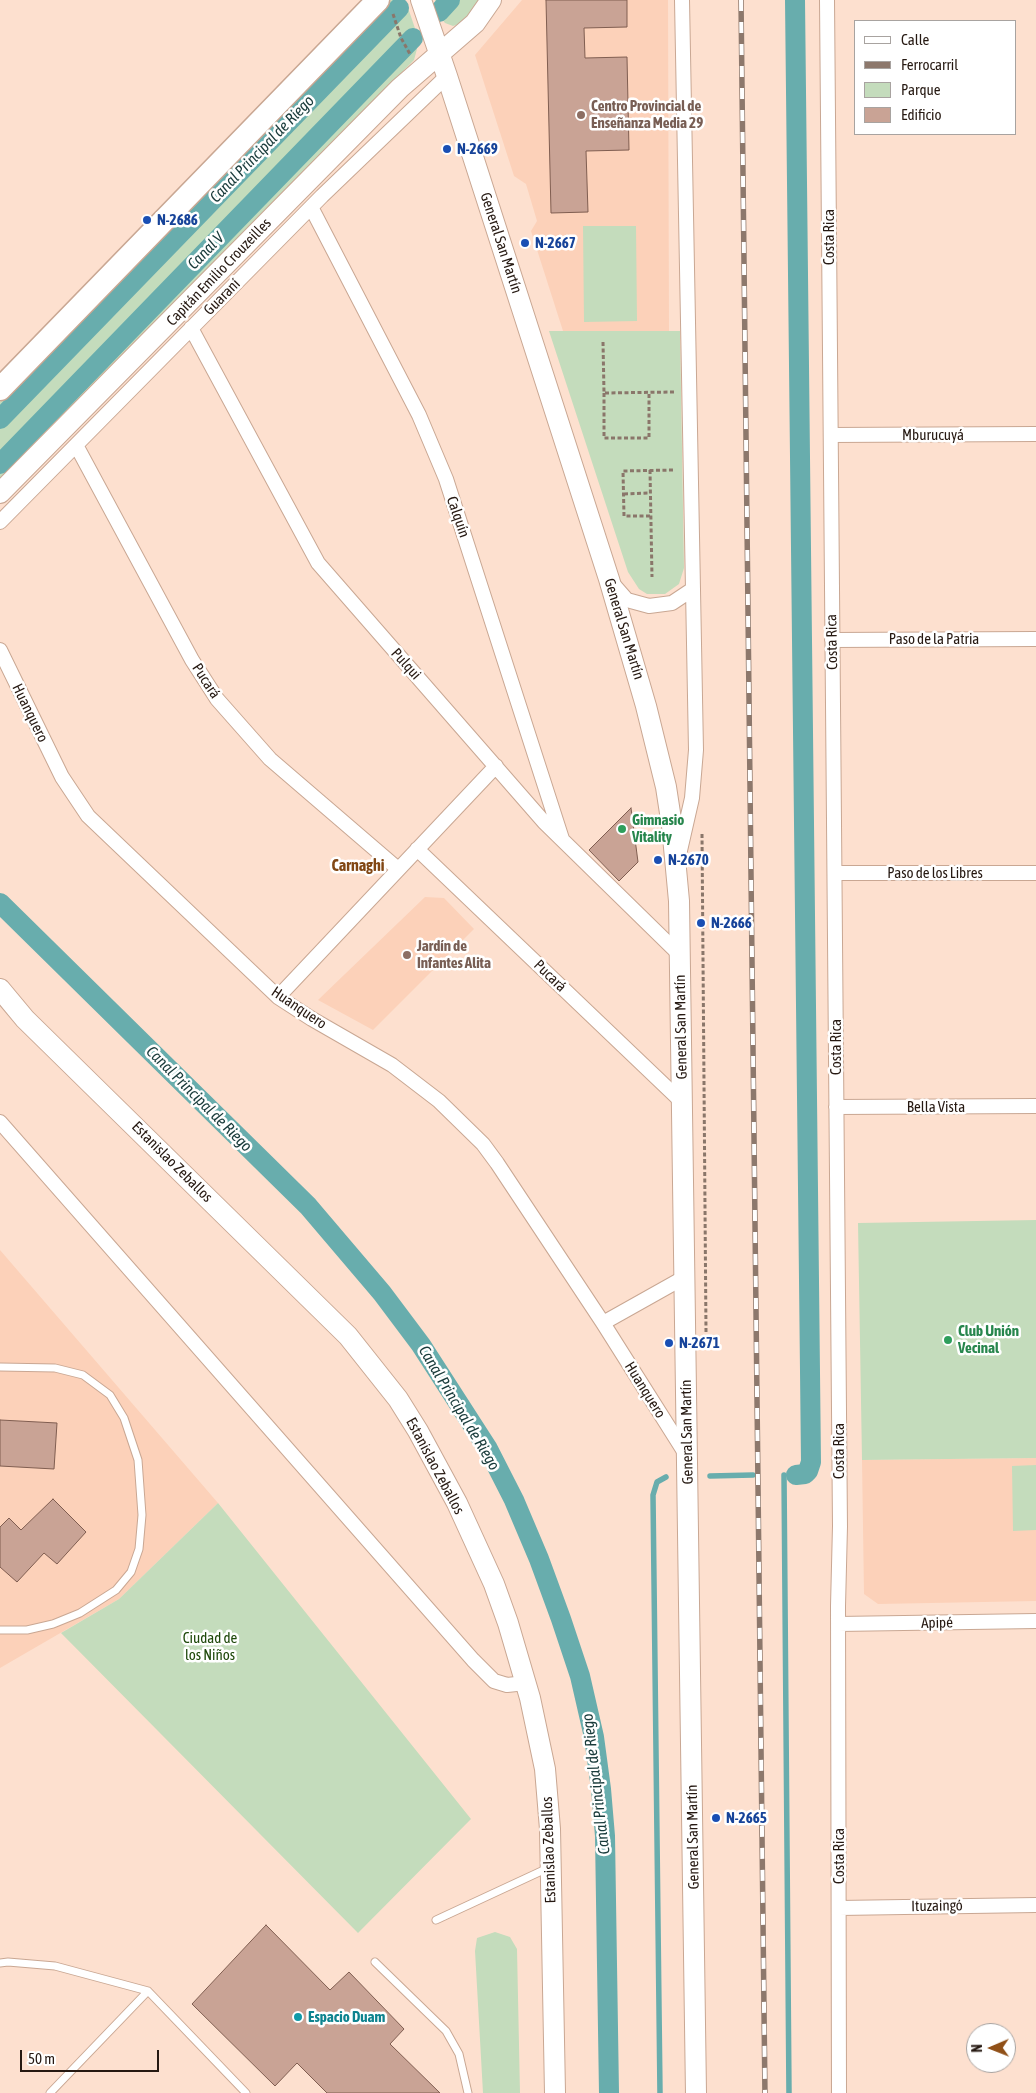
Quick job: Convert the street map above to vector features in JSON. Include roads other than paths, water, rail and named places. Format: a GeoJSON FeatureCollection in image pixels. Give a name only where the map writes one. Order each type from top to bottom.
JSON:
{"type":"FeatureCollection","features":[{"type":"Feature","properties":{"kind":"main road"},"geometry":{"type":"LineString","coordinates":[[0,389],[378,0]]}},
{"type":"Feature","properties":{"kind":"main road","name":"General San Martín"},"geometry":{"type":"LineString","coordinates":[[421,0],[440,53],[609,579],[657,746],[672,826],[676,863],[680,955],[696,2093]]}},
{"type":"Feature","properties":{"kind":"main road","name":"Capitán Emilio Crouzeilles"},"geometry":{"type":"LineString","coordinates":[[0,493],[395,92],[475,23],[492,0]]}},
{"type":"Feature","properties":{"kind":"main road","name":"Estanislao Zeballos"},"geometry":{"type":"LineString","coordinates":[[0,990],[26,1019],[348,1336],[374,1366],[398,1399],[418,1431],[457,1504],[494,1584],[508,1623],[526,1683],[545,1769],[549,1809],[551,1867],[555,2093]]}},
{"type":"Feature","properties":{"kind":"street"},"geometry":{"type":"LineString","coordinates":[[676,863],[687,823],[695,772],[682,0]]}},
{"type":"Feature","properties":{"kind":"street","name":"Costa Rica"},"geometry":{"type":"LineString","coordinates":[[827,0],[840,1526],[838,1624],[839,2093]]}},
{"type":"Feature","properties":{"kind":"street","name":"Guaraní"},"geometry":{"type":"LineString","coordinates":[[0,522],[311,207],[447,76]]}},
{"type":"Feature","properties":{"kind":"street","name":"Calquín"},"geometry":{"type":"LineString","coordinates":[[311,207],[419,415],[446,479],[564,844]]}},
{"type":"Feature","properties":{"kind":"street","name":"Pulqui"},"geometry":{"type":"LineString","coordinates":[[191,328],[318,563],[564,844],[680,955]]}},
{"type":"Feature","properties":{"kind":"street","name":"Mburucuyá"},"geometry":{"type":"LineString","coordinates":[[831,436],[1036,434]]}},
{"type":"Feature","properties":{"kind":"street","name":"Pucará"},"geometry":{"type":"LineString","coordinates":[[76,444],[192,660],[216,699],[270,759],[398,869]]}},
{"type":"Feature","properties":{"kind":"street"},"geometry":{"type":"LineString","coordinates":[[609,579],[627,600],[649,606],[672,603],[693,590]]}},
{"type":"Feature","properties":{"kind":"street","name":"Paso de la Patria"},"geometry":{"type":"LineString","coordinates":[[832,640],[1036,639]]}},
{"type":"Feature","properties":{"kind":"street","name":"Huanquero"},"geometry":{"type":"LineString","coordinates":[[0,650],[62,777],[88,816],[278,997],[300,1012],[392,1065],[439,1101],[464,1124],[498,1163],[603,1323],[688,1458]]}},
{"type":"Feature","properties":{"kind":"street"},"geometry":{"type":"LineString","coordinates":[[278,997],[496,766]]}},
{"type":"Feature","properties":{"kind":"street","name":"Pucará"},"geometry":{"type":"LineString","coordinates":[[417,849],[682,1103]]}},
{"type":"Feature","properties":{"kind":"street","name":"Paso de los Libres"},"geometry":{"type":"LineString","coordinates":[[834,873],[1036,873]]}},
{"type":"Feature","properties":{"kind":"street","name":"Bella Vista"},"geometry":{"type":"LineString","coordinates":[[836,1108],[1036,1106]]}},
{"type":"Feature","properties":{"kind":"street"},"geometry":{"type":"LineString","coordinates":[[0,1122],[473,1660],[494,1681],[507,1685],[526,1683]]}},
{"type":"Feature","properties":{"kind":"street"},"geometry":{"type":"LineString","coordinates":[[603,1323],[685,1277]]}},
{"type":"Feature","properties":{"kind":"street","name":"Apipé"},"geometry":{"type":"LineString","coordinates":[[838,1624],[1036,1621]]}},
{"type":"Feature","properties":{"kind":"street","name":"Ituzaingó"},"geometry":{"type":"LineString","coordinates":[[839,1908],[1036,1905]]}},
{"type":"Feature","properties":{"kind":"lane"},"geometry":{"type":"LineString","coordinates":[[0,1367],[55,1368],[83,1374],[110,1395],[124,1418],[138,1460],[142,1515],[139,1549],[130,1572],[116,1590],[80,1613],[53,1624],[27,1630],[0,1630]]}},
{"type":"Feature","properties":{"kind":"lane"},"geometry":{"type":"LineString","coordinates":[[436,1920],[551,1867]]}},
{"type":"Feature","properties":{"kind":"lane"},"geometry":{"type":"LineString","coordinates":[[375,1962],[446,2031],[459,2054],[468,2093]]}},
{"type":"Feature","properties":{"kind":"lane"},"geometry":{"type":"LineString","coordinates":[[0,1963],[55,1966],[148,1991],[246,2093]]}},
{"type":"Feature","properties":{"kind":"lane"},"geometry":{"type":"LineString","coordinates":[[50,2093],[148,1991]]}},
{"type":"Feature","properties":{"kind":"waterway","name":"Canal V"},"geometry":{"type":"LineString","coordinates":[[439,12],[450,0]]}},
{"type":"Feature","properties":{"kind":"waterway"},"geometry":{"type":"LineString","coordinates":[[795,0],[811,1462],[805,1474],[796,1475]]}},
{"type":"Feature","properties":{"kind":"waterway","name":"Canal Principal de Riego"},"geometry":{"type":"LineString","coordinates":[[0,419],[399,8]]}},
{"type":"Feature","properties":{"kind":"waterway","name":"Canal V"},"geometry":{"type":"LineString","coordinates":[[0,464],[413,38]]}},
{"type":"Feature","properties":{"kind":"waterway","name":"Canal Principal de Riego"},"geometry":{"type":"LineString","coordinates":[[0,903],[308,1206],[382,1293],[421,1345],[488,1449],[514,1500],[539,1559],[580,1676],[594,1737],[605,1836],[609,2093]]}},
{"type":"Feature","properties":{"kind":"waterway"},"geometry":{"type":"LineString","coordinates":[[710,1476],[753,1475]]}},
{"type":"Feature","properties":{"kind":"waterway"},"geometry":{"type":"LineString","coordinates":[[784,1475],[789,2093]]}},
{"type":"Feature","properties":{"kind":"waterway"},"geometry":{"type":"LineString","coordinates":[[660,2093],[653,1495],[657,1482],[666,1477]]}},
{"type":"Feature","properties":{"kind":"railway"},"geometry":{"type":"LineString","coordinates":[[741,0],[765,2093]]}},
{"type":"Feature","properties":{"kind":"place","name":"Centro Provincial de Enseñanza Media 29"},"geometry":{"type":"Point","coordinates":[581,115]}},
{"type":"Feature","properties":{"kind":"place","name":"N-2669"},"geometry":{"type":"Point","coordinates":[447,149]}},
{"type":"Feature","properties":{"kind":"place","name":"N-2686"},"geometry":{"type":"Point","coordinates":[147,220]}},
{"type":"Feature","properties":{"kind":"place","name":"N-2667"},"geometry":{"type":"Point","coordinates":[525,243]}},
{"type":"Feature","properties":{"kind":"place","name":"Gimnasio Vitality"},"geometry":{"type":"Point","coordinates":[622,829]}},
{"type":"Feature","properties":{"kind":"place","name":"N-2670"},"geometry":{"type":"Point","coordinates":[658,860]}},
{"type":"Feature","properties":{"kind":"place","name":"N-2666"},"geometry":{"type":"Point","coordinates":[701,923]}},
{"type":"Feature","properties":{"kind":"place","name":"Jardín de Infantes Alita"},"geometry":{"type":"Point","coordinates":[407,955]}},
{"type":"Feature","properties":{"kind":"place","name":"Club Unión Vecinal"},"geometry":{"type":"Point","coordinates":[948,1340]}},
{"type":"Feature","properties":{"kind":"place","name":"N-2671"},"geometry":{"type":"Point","coordinates":[669,1343]}},
{"type":"Feature","properties":{"kind":"place","name":"N-2665"},"geometry":{"type":"Point","coordinates":[716,1818]}},
{"type":"Feature","properties":{"kind":"place","name":"Espacio Duam"},"geometry":{"type":"Point","coordinates":[298,2017]}},
{"type":"Feature","properties":{"kind":"district","name":"Carnaghi"},"geometry":{"type":"Point","coordinates":[358,866]}},
{"type":"Feature","properties":{"kind":"park label","name":"Ciudad de los Niños"},"geometry":{"type":"Point","coordinates":[210,1646]}}]}
